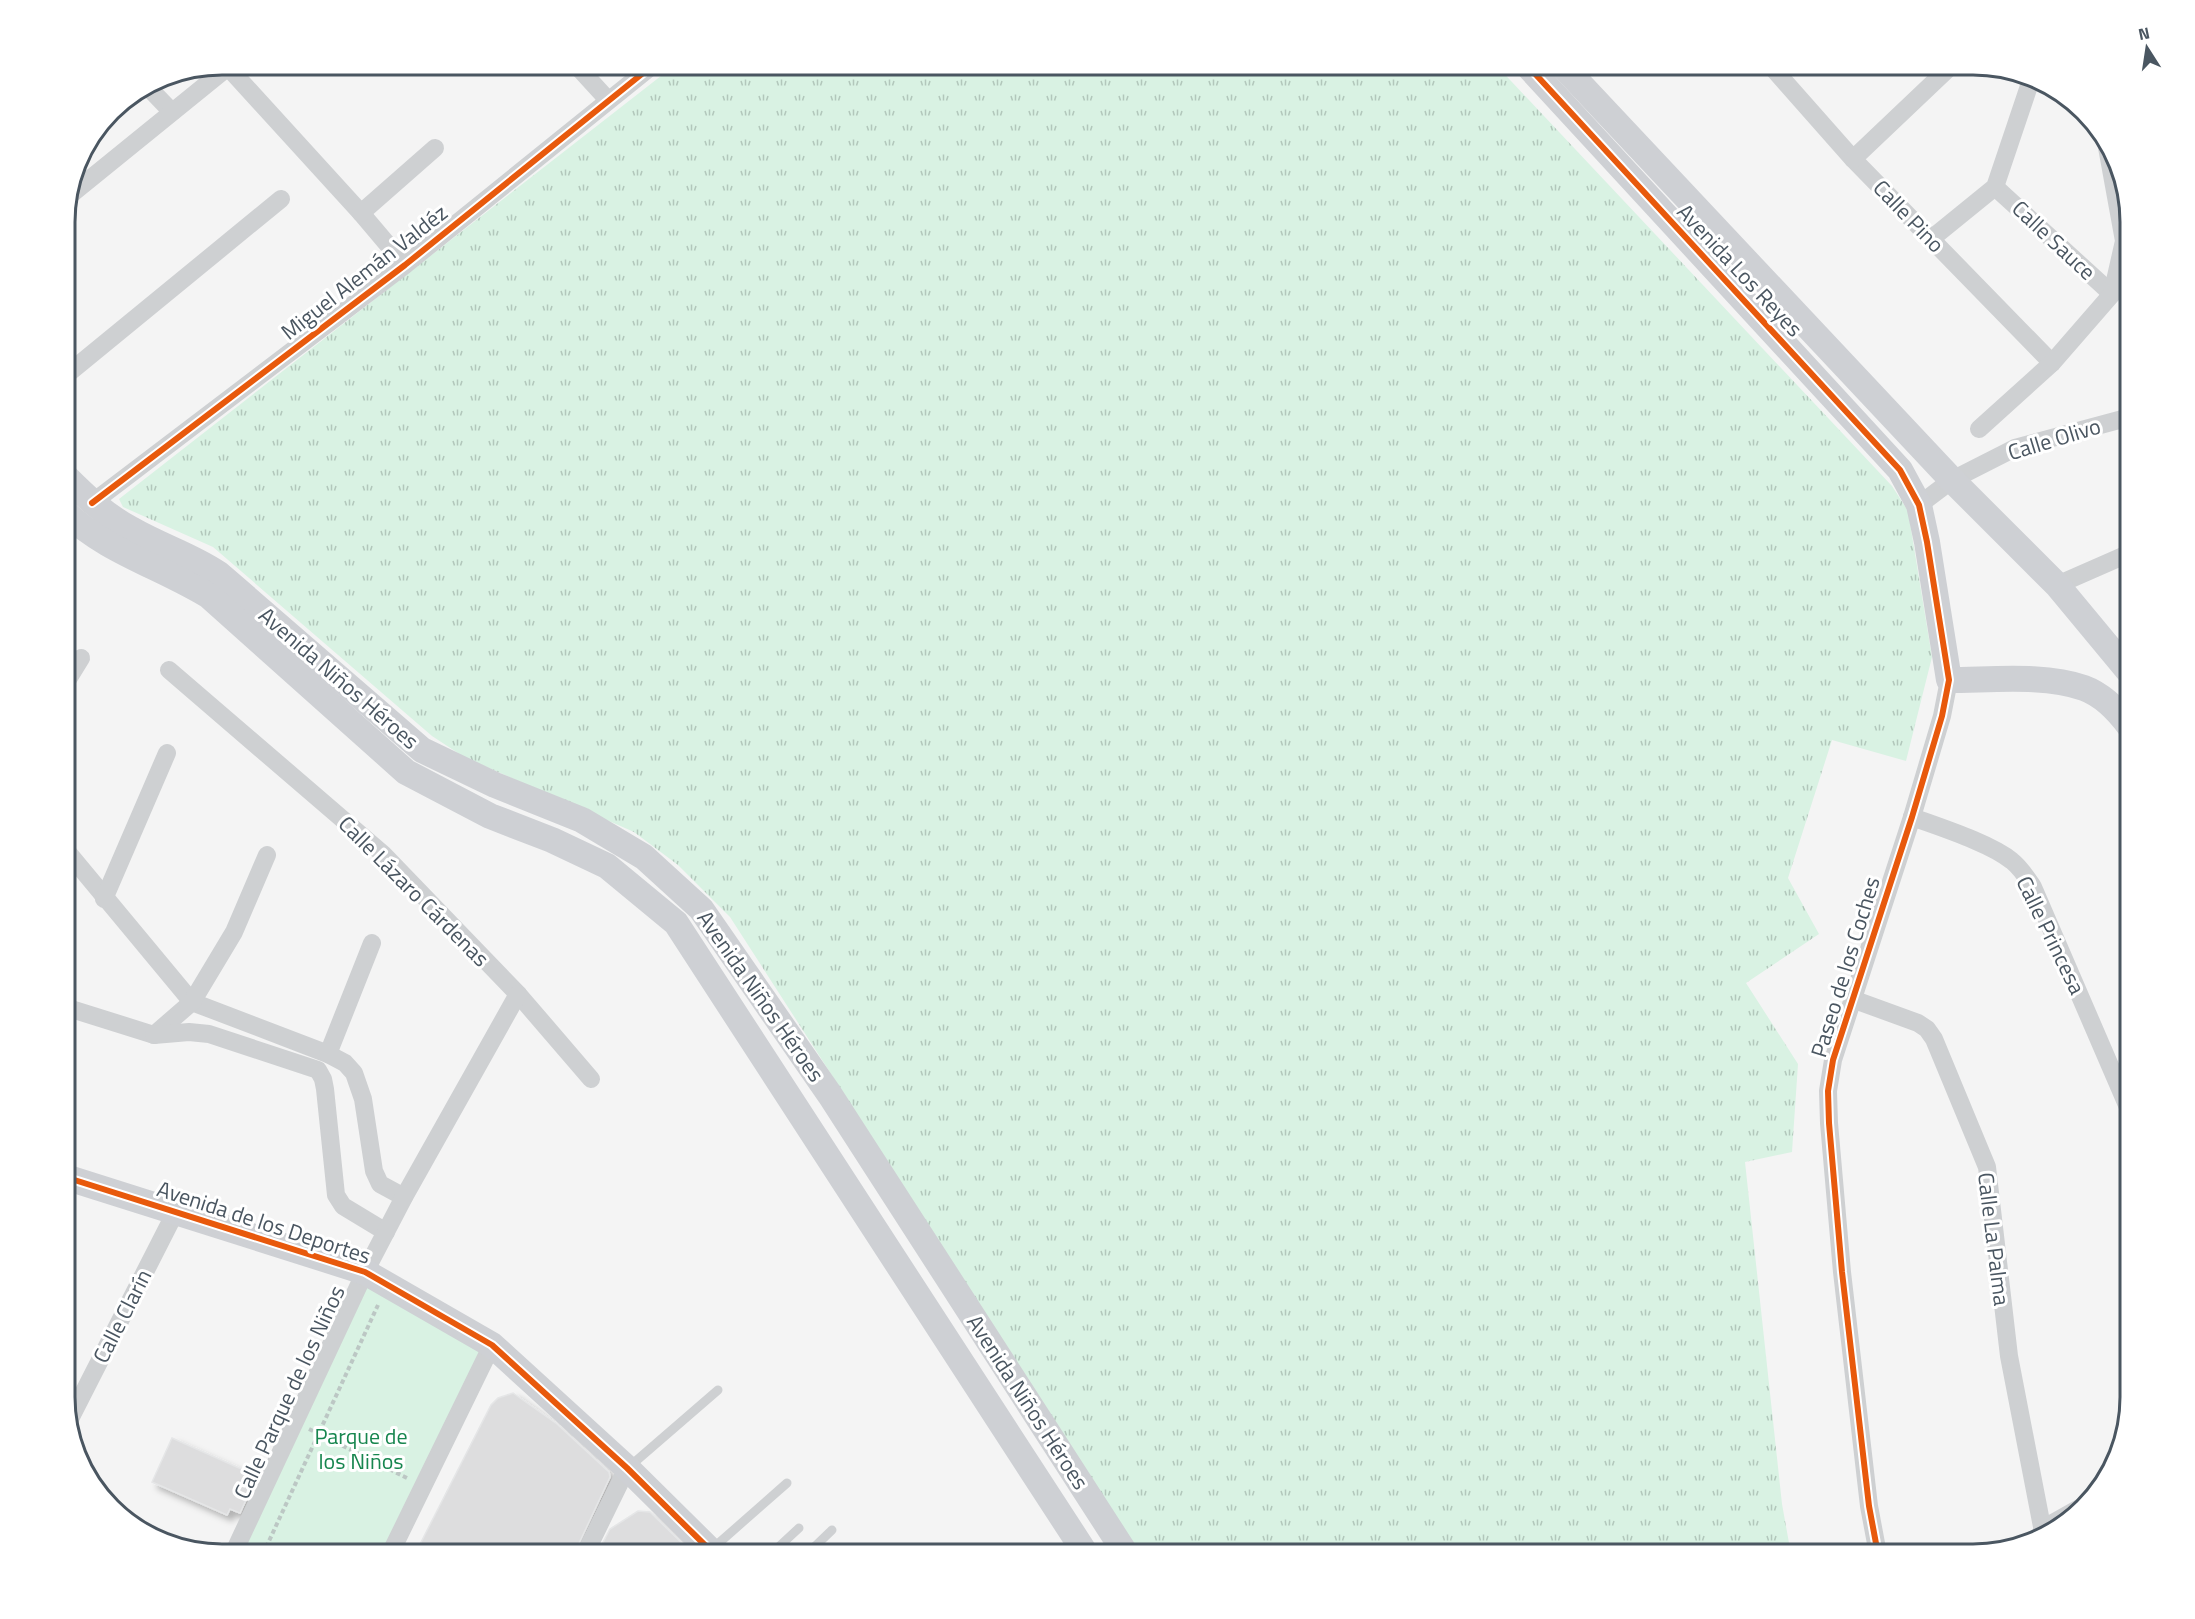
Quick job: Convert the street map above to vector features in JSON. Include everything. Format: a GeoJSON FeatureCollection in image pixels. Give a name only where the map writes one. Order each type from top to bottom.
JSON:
{"type":"FeatureCollection","features":[{"type":"Feature","properties":{"kind":"main road","name":"Avenida Los Reyes"},"geometry":{"type":"LineString","coordinates":[[1537,75],[1899,470],[1919,505]]}},
{"type":"Feature","properties":{"kind":"main road","name":"Avenida Los Reyes"},"geometry":{"type":"LineString","coordinates":[[1572,75],[1953,480],[2057,585],[2120,653]]}},
{"type":"Feature","properties":{"kind":"main road","name":"Avenida Niños Héroes"},"geometry":{"type":"LineString","coordinates":[[75,486],[92,503],[130,529],[199,560],[219,574],[422,750],[495,785],[582,820],[644,857],[701,909],[830,1095],[1120,1544]]}},
{"type":"Feature","properties":{"kind":"main road","name":"Paseo de los Coches"},"geometry":{"type":"LineString","coordinates":[[1919,505],[1949,680]]}},
{"type":"Feature","properties":{"kind":"main road","name":"Avenida Niños Héroes"},"geometry":{"type":"LineString","coordinates":[[75,521],[122,552],[209,596],[406,772],[490,816],[552,840],[607,866],[676,923],[1079,1544]]}},
{"type":"Feature","properties":{"kind":"main road"},"geometry":{"type":"LineString","coordinates":[[1949,680],[2033,680],[2060,683],[2085,689],[2104,700],[2120,714]]}},
{"type":"Feature","properties":{"kind":"main road"},"geometry":{"type":"LineString","coordinates":[[800,1115],[830,1095]]}},
{"type":"Feature","properties":{"kind":"main road","name":"Avenida de los Deportes"},"geometry":{"type":"LineString","coordinates":[[75,1180],[365,1272],[388,1284],[492,1345],[627,1468],[703,1544]]}},
{"type":"Feature","properties":{"kind":"street"},"geometry":{"type":"LineString","coordinates":[[80,187],[216,75]]}},
{"type":"Feature","properties":{"kind":"street"},"geometry":{"type":"LineString","coordinates":[[235,75],[361,213],[405,265]]}},
{"type":"Feature","properties":{"kind":"street"},"geometry":{"type":"LineString","coordinates":[[586,75],[608,100]]}},
{"type":"Feature","properties":{"kind":"street","name":"Miguel Alemán Valdéz"},"geometry":{"type":"LineString","coordinates":[[92,503],[405,265],[639,75]]}},
{"type":"Feature","properties":{"kind":"street","name":"Calle Pino"},"geometry":{"type":"LineString","coordinates":[[1787,75],[1853,159],[2052,363]]}},
{"type":"Feature","properties":{"kind":"street"},"geometry":{"type":"LineString","coordinates":[[1853,159],[1941,75]]}},
{"type":"Feature","properties":{"kind":"street"},"geometry":{"type":"LineString","coordinates":[[1931,239],[1995,187],[2029,86]]}},
{"type":"Feature","properties":{"kind":"street"},"geometry":{"type":"LineString","coordinates":[[153,92],[172,112]]}},
{"type":"Feature","properties":{"kind":"street"},"geometry":{"type":"LineString","coordinates":[[361,213],[435,148]]}},
{"type":"Feature","properties":{"kind":"street","name":"Calle Sauce"},"geometry":{"type":"LineString","coordinates":[[1995,187],[2112,294]]}},
{"type":"Feature","properties":{"kind":"street"},"geometry":{"type":"LineString","coordinates":[[75,368],[281,199]]}},
{"type":"Feature","properties":{"kind":"street"},"geometry":{"type":"LineString","coordinates":[[1979,429],[2052,363],[2112,294],[2120,264]]}},
{"type":"Feature","properties":{"kind":"street","name":"Calle Olivo"},"geometry":{"type":"LineString","coordinates":[[1919,505],[1953,480],[2015,448],[2120,420]]}},
{"type":"Feature","properties":{"kind":"street"},"geometry":{"type":"LineString","coordinates":[[2057,585],[2120,557]]}},
{"type":"Feature","properties":{"kind":"street"},"geometry":{"type":"LineString","coordinates":[[75,668],[81,658]]}},
{"type":"Feature","properties":{"kind":"street","name":"Calle Lázaro Cárdenas"},"geometry":{"type":"LineString","coordinates":[[169,670],[383,854],[518,994],[591,1078]]}},
{"type":"Feature","properties":{"kind":"street","name":"Paseo de los Coches"},"geometry":{"type":"LineString","coordinates":[[1876,1544],[1869,1506],[1847,1319],[1828,1091],[1833,1060],[1912,817],[1942,716],[1949,680]]}},
{"type":"Feature","properties":{"kind":"street"},"geometry":{"type":"LineString","coordinates":[[104,899],[167,753]]}},
{"type":"Feature","properties":{"kind":"street","name":"Calle Princesa"},"geometry":{"type":"LineString","coordinates":[[1912,817],[1977,842],[2011,860],[2023,872],[2033,887],[2120,1089]]}},
{"type":"Feature","properties":{"kind":"street"},"geometry":{"type":"LineString","coordinates":[[154,1035],[192,1002],[234,932],[267,855]]}},
{"type":"Feature","properties":{"kind":"street"},"geometry":{"type":"LineString","coordinates":[[75,862],[192,1002],[328,1054],[345,1063],[354,1073],[363,1099],[375,1171],[380,1184],[404,1197]]}},
{"type":"Feature","properties":{"kind":"street"},"geometry":{"type":"LineString","coordinates":[[328,1054],[372,943]]}},
{"type":"Feature","properties":{"kind":"street","name":"Calle Parque de los Niños"},"geometry":{"type":"LineString","coordinates":[[238,1544],[365,1272],[404,1197],[518,994]]}},
{"type":"Feature","properties":{"kind":"street","name":"Calle La Palma"},"geometry":{"type":"LineString","coordinates":[[1852,999],[1918,1023],[1927,1029],[1934,1039],[1987,1167],[2009,1356],[2042,1527]]}},
{"type":"Feature","properties":{"kind":"street"},"geometry":{"type":"LineString","coordinates":[[75,1009],[154,1035],[189,1032],[209,1034],[318,1070],[325,1089],[336,1195],[343,1206],[386,1232]]}},
{"type":"Feature","properties":{"kind":"street","name":"Calle Clarín"},"geometry":{"type":"LineString","coordinates":[[75,1409],[176,1211]]}},
{"type":"Feature","properties":{"kind":"street"},"geometry":{"type":"LineString","coordinates":[[395,1544],[492,1345]]}},
{"type":"Feature","properties":{"kind":"street"},"geometry":{"type":"LineString","coordinates":[[590,1544],[627,1468]]}},
{"type":"Feature","properties":{"kind":"lane"},"geometry":{"type":"LineString","coordinates":[[627,1468],[718,1390]]}},
{"type":"Feature","properties":{"kind":"lane"},"geometry":{"type":"LineString","coordinates":[[722,1544],[787,1483]]}},
{"type":"Feature","properties":{"kind":"lane"},"geometry":{"type":"LineString","coordinates":[[782,1544],[799,1528]]}},
{"type":"Feature","properties":{"kind":"lane"},"geometry":{"type":"LineString","coordinates":[[817,1544],[832,1530]]}},
{"type":"Feature","properties":{"kind":"path"},"geometry":{"type":"LineString","coordinates":[[268,1544],[388,1284]]}},
{"type":"Feature","properties":{"kind":"path"},"geometry":{"type":"LineString","coordinates":[[295,1422],[424,1486]]}},
{"type":"Feature","properties":{"kind":"green space"},"geometry":{"type":"Polygon","coordinates":[[[662,75],[1505,75],[1892,486],[1908,511],[1932,657],[1906,761],[1832,740],[1788,878],[1819,934],[1746,983],[1798,1064],[1792,1152],[1745,1162],[1782,1504],[1789,1544],[1134,1544],[730,917],[678,865],[634,832],[464,757],[432,736],[213,547],[123,507],[119,499],[662,75]]]}},
{"type":"Feature","properties":{"kind":"green space","name":"Parque de los Niños"},"geometry":{"type":"Polygon","coordinates":[[[366,1275],[487,1347],[394,1544],[238,1544],[366,1275]]]}},
{"type":"Feature","properties":{"kind":"building"},"geometry":{"type":"Polygon","coordinates":[[[513,1393],[557,1424],[609,1472],[610,1477],[579,1544],[420,1544],[491,1405],[498,1398],[513,1393]]]}},
{"type":"Feature","properties":{"kind":"building"},"geometry":{"type":"Polygon","coordinates":[[[172,1438],[257,1476],[240,1513],[230,1509],[227,1515],[152,1482],[172,1438]]]}},
{"type":"Feature","properties":{"kind":"building"},"geometry":{"type":"Polygon","coordinates":[[[638,1511],[650,1512],[683,1544],[602,1544],[610,1529],[638,1511]]]}},
{"type":"Feature","properties":{"kind":"cycle path"},"geometry":{"type":"LineString","coordinates":[[92,503],[405,265],[641,75]]}},
{"type":"Feature","properties":{"kind":"cycle path"},"geometry":{"type":"LineString","coordinates":[[1536,75],[1900,470],[1919,505],[1949,680],[1942,716],[1912,817],[1833,1060],[1828,1091],[1842,1272],[1869,1506],[1876,1544]]}},
{"type":"Feature","properties":{"kind":"cycle path"},"geometry":{"type":"LineString","coordinates":[[75,1180],[365,1272],[492,1345],[627,1468],[704,1544]]}}]}
